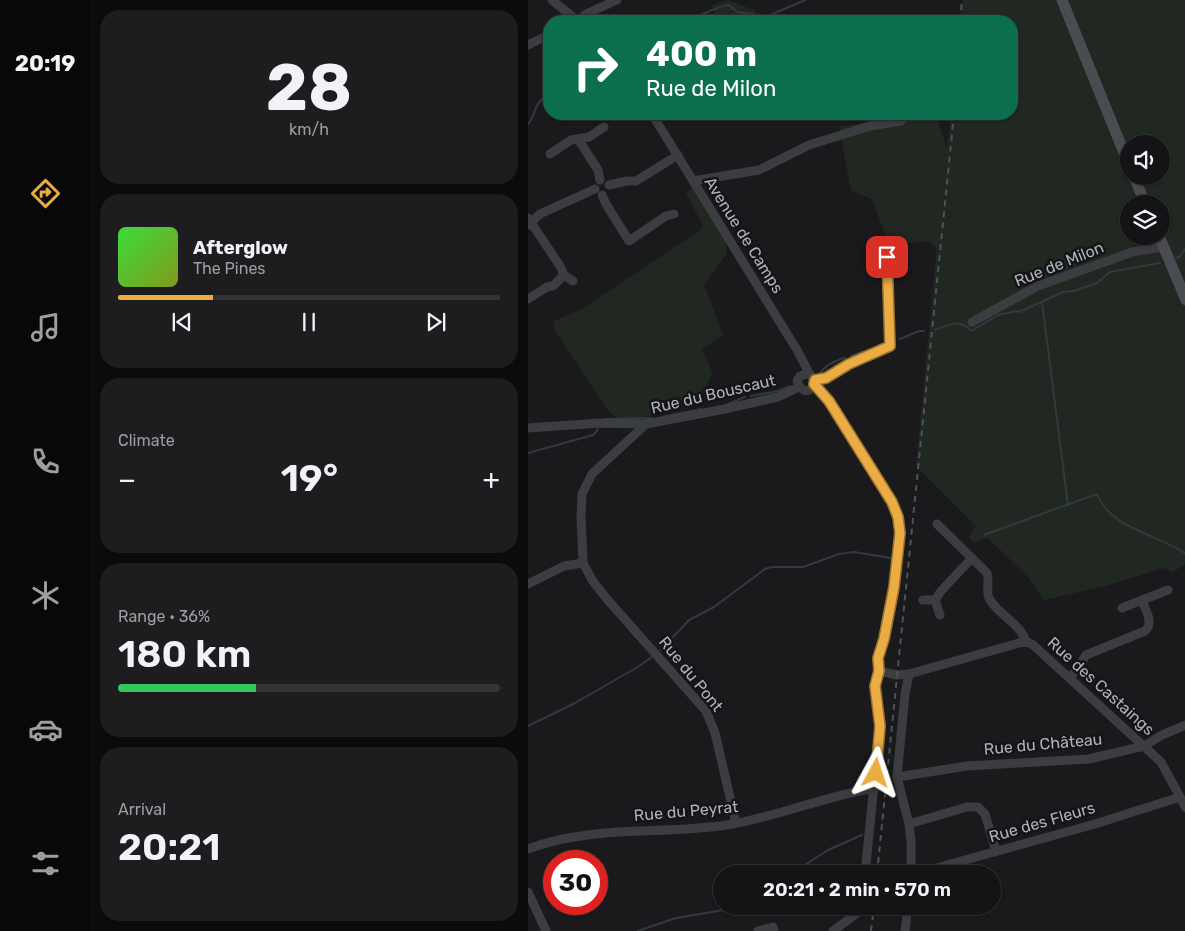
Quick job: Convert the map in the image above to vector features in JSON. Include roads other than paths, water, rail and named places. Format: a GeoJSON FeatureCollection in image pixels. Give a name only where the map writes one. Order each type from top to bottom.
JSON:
{"type":"FeatureCollection","features":[{"type":"Feature","properties":{"kind":"main road"},"geometry":{"type":"LineString","coordinates":[[1062,0],[1120,143]]}},
{"type":"Feature","properties":{"kind":"main road"},"geometry":{"type":"LineString","coordinates":[[1163,245],[1186,300]]}},
{"type":"Feature","properties":{"kind":"street"},"geometry":{"type":"LineString","coordinates":[[552,0],[571,15]]}},
{"type":"Feature","properties":{"kind":"street"},"geometry":{"type":"LineString","coordinates":[[585,15],[617,0]]}},
{"type":"Feature","properties":{"kind":"street"},"geometry":{"type":"LineString","coordinates":[[528,45],[543,39]]}},
{"type":"Feature","properties":{"kind":"street","name":"Avenue de Camps"},"geometry":{"type":"LineString","coordinates":[[656,120],[797,350],[809,383],[829,401],[892,502],[898,517],[900,533],[894,587],[884,639],[878,658],[879,671],[876,692],[880,726],[866,865]]}},
{"type":"Feature","properties":{"kind":"street"},"geometry":{"type":"LineString","coordinates":[[693,181],[759,170],[809,145],[870,126],[902,120]]}},
{"type":"Feature","properties":{"kind":"street"},"geometry":{"type":"LineString","coordinates":[[550,154],[571,140],[589,137],[604,128]]}},
{"type":"Feature","properties":{"kind":"street"},"geometry":{"type":"LineString","coordinates":[[578,139],[598,170],[600,180]]}},
{"type":"Feature","properties":{"kind":"street"},"geometry":{"type":"LineString","coordinates":[[609,185],[636,181],[678,155]]}},
{"type":"Feature","properties":{"kind":"street"},"geometry":{"type":"LineString","coordinates":[[600,180],[606,181],[609,185]]}},
{"type":"Feature","properties":{"kind":"street"},"geometry":{"type":"LineString","coordinates":[[600,180],[596,184],[598,192],[629,241],[666,216],[674,214]]}},
{"type":"Feature","properties":{"kind":"street"},"geometry":{"type":"LineString","coordinates":[[573,281],[564,275],[560,266],[529,222],[540,214],[581,194],[608,192],[609,185]]}},
{"type":"Feature","properties":{"kind":"street","name":"Rue de Milon"},"geometry":{"type":"LineString","coordinates":[[972,322],[1038,286],[1150,245]]}},
{"type":"Feature","properties":{"kind":"street"},"geometry":{"type":"LineString","coordinates":[[809,383],[826,378],[849,364],[890,346],[887,257]]}},
{"type":"Feature","properties":{"kind":"street"},"geometry":{"type":"LineString","coordinates":[[528,299],[553,286],[564,275]]}},
{"type":"Feature","properties":{"kind":"street","name":"Rue du Bouscaut"},"geometry":{"type":"LineString","coordinates":[[583,563],[582,494],[592,474],[646,424],[778,397],[809,383]]}},
{"type":"Feature","properties":{"kind":"street"},"geometry":{"type":"LineString","coordinates":[[528,428],[600,423],[646,424]]}},
{"type":"Feature","properties":{"kind":"street"},"geometry":{"type":"LineString","coordinates":[[937,524],[988,575],[990,601],[1017,627],[1026,642]]}},
{"type":"Feature","properties":{"kind":"street"},"geometry":{"type":"LineString","coordinates":[[935,600],[972,558]]}},
{"type":"Feature","properties":{"kind":"street"},"geometry":{"type":"LineString","coordinates":[[528,584],[564,566],[583,563]]}},
{"type":"Feature","properties":{"kind":"street","name":"Rue du Pont"},"geometry":{"type":"LineString","coordinates":[[583,563],[592,580],[606,598],[706,711],[715,733],[736,823]]}},
{"type":"Feature","properties":{"kind":"street"},"geometry":{"type":"LineString","coordinates":[[1122,608],[1168,590]]}},
{"type":"Feature","properties":{"kind":"street"},"geometry":{"type":"LineString","coordinates":[[923,600],[935,600]]}},
{"type":"Feature","properties":{"kind":"street"},"geometry":{"type":"LineString","coordinates":[[935,600],[940,615]]}},
{"type":"Feature","properties":{"kind":"street"},"geometry":{"type":"LineString","coordinates":[[1070,677],[1086,655],[1145,632],[1148,629],[1150,621],[1142,600]]}},
{"type":"Feature","properties":{"kind":"street","name":"Rue des Castaings"},"geometry":{"type":"LineString","coordinates":[[879,671],[897,675],[909,674],[1026,642],[1037,647],[1161,762],[1186,808]]}},
{"type":"Feature","properties":{"kind":"street"},"geometry":{"type":"LineString","coordinates":[[909,674],[905,694],[897,777],[909,824],[911,865]]}},
{"type":"Feature","properties":{"kind":"street","name":"Rue du Château"},"geometry":{"type":"LineString","coordinates":[[897,777],[967,766],[1089,759],[1144,746],[1162,735],[1186,725]]}},
{"type":"Feature","properties":{"kind":"street","name":"Rue du Peyrat"},"geometry":{"type":"LineString","coordinates":[[528,849],[549,841],[584,835],[736,823],[875,788]]}},
{"type":"Feature","properties":{"kind":"street","name":"Rue des Fleurs"},"geometry":{"type":"LineString","coordinates":[[947,865],[1094,824],[1180,797]]}},
{"type":"Feature","properties":{"kind":"street"},"geometry":{"type":"LineString","coordinates":[[909,824],[967,807],[978,807],[985,814],[996,851]]}},
{"type":"Feature","properties":{"kind":"street"},"geometry":{"type":"LineString","coordinates":[[528,892],[546,931]]}},
{"type":"Feature","properties":{"kind":"street"},"geometry":{"type":"LineString","coordinates":[[833,931],[854,915]]}},
{"type":"Feature","properties":{"kind":"street"},"geometry":{"type":"LineString","coordinates":[[905,931],[907,915]]}},
{"type":"Feature","properties":{"kind":"street"},"geometry":{"type":"LineString","coordinates":[[758,931],[773,927],[774,931]]}},
{"type":"Feature","properties":{"kind":"waterway"},"geometry":{"type":"LineString","coordinates":[[770,15],[805,0]]}},
{"type":"Feature","properties":{"kind":"waterway"},"geometry":{"type":"LineString","coordinates":[[700,15],[729,5],[737,12],[760,15]]}},
{"type":"Feature","properties":{"kind":"waterway"},"geometry":{"type":"LineString","coordinates":[[528,124],[537,105],[543,99]]}},
{"type":"Feature","properties":{"kind":"waterway"},"geometry":{"type":"LineString","coordinates":[[1176,258],[1186,248]]}},
{"type":"Feature","properties":{"kind":"waterway"},"geometry":{"type":"LineString","coordinates":[[935,330],[958,324],[967,327],[971,331],[998,315],[1019,312],[1063,292],[1074,291],[1097,283],[1110,272],[1160,263]]}},
{"type":"Feature","properties":{"kind":"waterway"},"geometry":{"type":"LineString","coordinates":[[1042,302],[1068,505]]}},
{"type":"Feature","properties":{"kind":"waterway"},"geometry":{"type":"LineString","coordinates":[[900,339],[919,331],[924,331]]}},
{"type":"Feature","properties":{"kind":"waterway"},"geometry":{"type":"LineString","coordinates":[[851,356],[882,345]]}},
{"type":"Feature","properties":{"kind":"waterway"},"geometry":{"type":"LineString","coordinates":[[819,375],[830,364],[845,358]]}},
{"type":"Feature","properties":{"kind":"waterway"},"geometry":{"type":"LineString","coordinates":[[751,396],[778,391],[790,386]]}},
{"type":"Feature","properties":{"kind":"waterway"},"geometry":{"type":"LineString","coordinates":[[728,404],[745,397]]}},
{"type":"Feature","properties":{"kind":"waterway"},"geometry":{"type":"LineString","coordinates":[[662,417],[701,409]]}},
{"type":"Feature","properties":{"kind":"waterway"},"geometry":{"type":"LineString","coordinates":[[605,419],[652,418]]}},
{"type":"Feature","properties":{"kind":"waterway"},"geometry":{"type":"LineString","coordinates":[[528,453],[593,435],[597,431],[598,426]]}},
{"type":"Feature","properties":{"kind":"waterway"},"geometry":{"type":"LineString","coordinates":[[984,535],[1097,494],[1113,516],[1136,530],[1186,554]]}},
{"type":"Feature","properties":{"kind":"waterway"},"geometry":{"type":"LineString","coordinates":[[661,650],[689,620],[714,607],[765,569],[771,567],[803,567],[839,554],[854,552],[891,558]]}},
{"type":"Feature","properties":{"kind":"waterway"},"geometry":{"type":"LineString","coordinates":[[528,726],[575,703],[652,657]]}},
{"type":"Feature","properties":{"kind":"waterway"},"geometry":{"type":"LineString","coordinates":[[805,865],[828,850],[862,835]]}},
{"type":"Feature","properties":{"kind":"waterway"},"geometry":{"type":"LineString","coordinates":[[638,931],[676,918],[713,912]]}},
{"type":"Feature","properties":{"kind":"railway"},"geometry":{"type":"LineString","coordinates":[[961,15],[962,0]]}},
{"type":"Feature","properties":{"kind":"railway"},"geometry":{"type":"LineString","coordinates":[[878,865],[953,120]]}},
{"type":"Feature","properties":{"kind":"railway"},"geometry":{"type":"LineString","coordinates":[[871,931],[873,915]]}}]}
